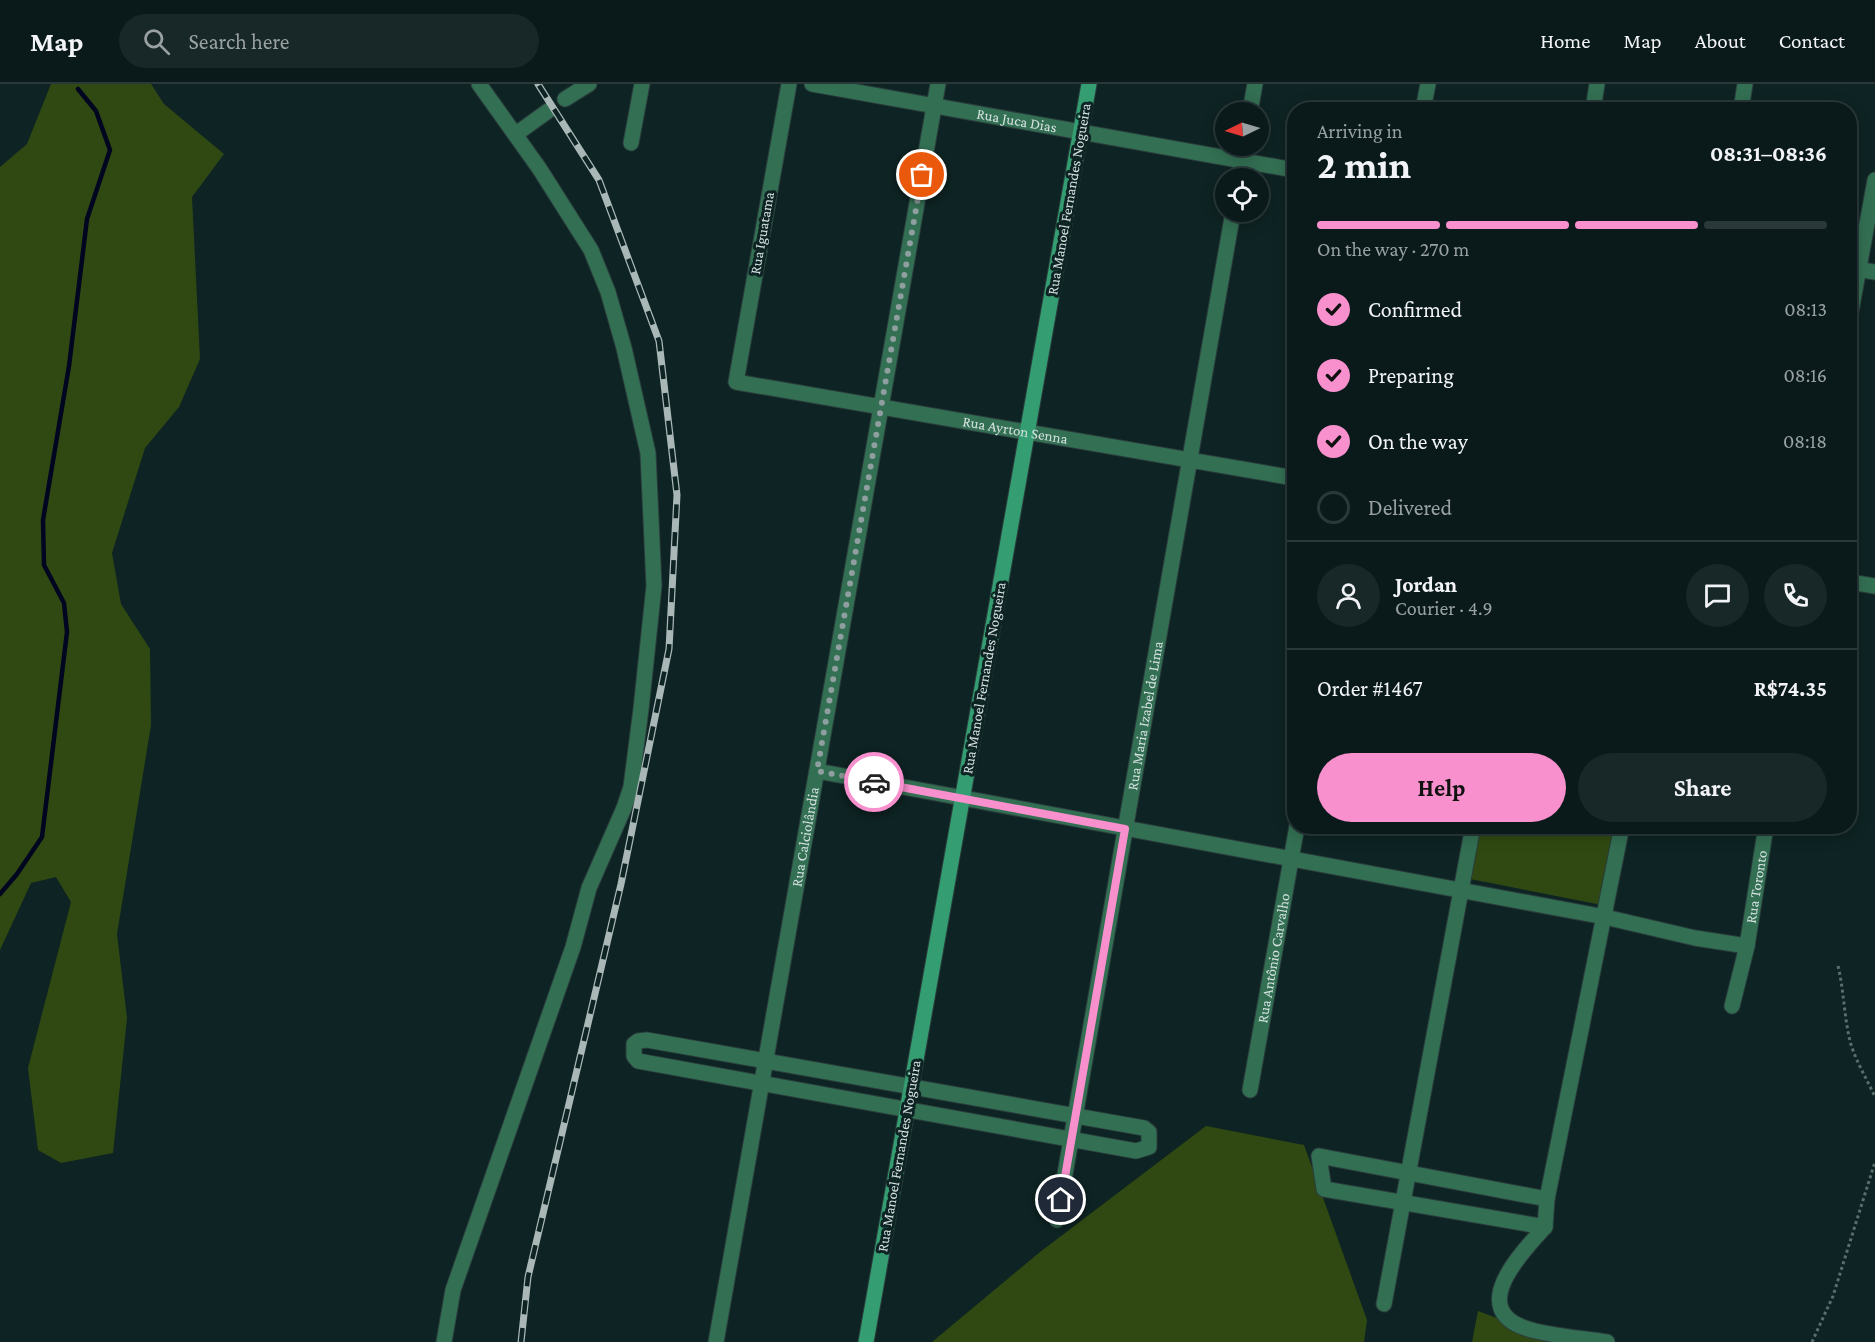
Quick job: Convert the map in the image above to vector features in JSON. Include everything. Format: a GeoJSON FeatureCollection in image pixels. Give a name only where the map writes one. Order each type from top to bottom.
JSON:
{"type":"FeatureCollection","features":[{"type":"Feature","properties":{"kind":"street"},"geometry":{"type":"LineString","coordinates":[[444,1342],[453,1290],[573,947],[589,888],[631,787],[642,709],[654,586],[648,453],[624,348],[608,292],[591,250],[516,134],[479,84]]}},
{"type":"Feature","properties":{"kind":"street"},"geometry":{"type":"LineString","coordinates":[[565,99],[589,84]]}},
{"type":"Feature","properties":{"kind":"street"},"geometry":{"type":"LineString","coordinates":[[631,143],[642,84]]}},
{"type":"Feature","properties":{"kind":"street","name":"Rua Iguatama"},"geometry":{"type":"LineString","coordinates":[[736,382],[789,84]]}},
{"type":"Feature","properties":{"kind":"street","name":"Rua Juca Dias"},"geometry":{"type":"LineString","coordinates":[[812,84],[1081,132],[1215,149]]}},
{"type":"Feature","properties":{"kind":"street","name":"Rua Calciolândia"},"geometry":{"type":"LineString","coordinates":[[716,1342],[938,84]]}},
{"type":"Feature","properties":{"kind":"street","name":"Rua Manoel Fernandes Nogueira"},"geometry":{"type":"LineString","coordinates":[[866,1342],[1089,84]]}},
{"type":"Feature","properties":{"kind":"street"},"geometry":{"type":"LineString","coordinates":[[1252,102],[1255,84]]}},
{"type":"Feature","properties":{"kind":"street"},"geometry":{"type":"LineString","coordinates":[[1425,102],[1428,84]]}},
{"type":"Feature","properties":{"kind":"street"},"geometry":{"type":"LineString","coordinates":[[1594,102],[1597,84]]}},
{"type":"Feature","properties":{"kind":"street"},"geometry":{"type":"LineString","coordinates":[[1742,102],[1745,84]]}},
{"type":"Feature","properties":{"kind":"street"},"geometry":{"type":"LineString","coordinates":[[516,134],[548,111]]}},
{"type":"Feature","properties":{"kind":"street","name":"Rua Juca Dias"},"geometry":{"type":"LineString","coordinates":[[1252,156],[1287,168]]}},
{"type":"Feature","properties":{"kind":"street"},"geometry":{"type":"LineString","coordinates":[[1857,255],[1875,180]]}},
{"type":"Feature","properties":{"kind":"street","name":"Rua Maria Izabel de Lima"},"geometry":{"type":"LineString","coordinates":[[1057,1220],[1231,222]]}},
{"type":"Feature","properties":{"kind":"street"},"geometry":{"type":"LineString","coordinates":[[1857,269],[1875,272]]}},
{"type":"Feature","properties":{"kind":"street","name":"Rua Ayrton Senna"},"geometry":{"type":"LineString","coordinates":[[736,382],[1287,477]]}},
{"type":"Feature","properties":{"kind":"street"},"geometry":{"type":"LineString","coordinates":[[1857,583],[1875,586]]}},
{"type":"Feature","properties":{"kind":"street"},"geometry":{"type":"LineString","coordinates":[[817,771],[1605,917],[1695,938],[1747,946]]}},
{"type":"Feature","properties":{"kind":"street","name":"Rua Antônio Carvalho"},"geometry":{"type":"LineString","coordinates":[[1250,1090],[1296,834]]}},
{"type":"Feature","properties":{"kind":"street"},"geometry":{"type":"LineString","coordinates":[[1384,1304],[1472,834]]}},
{"type":"Feature","properties":{"kind":"street"},"geometry":{"type":"LineString","coordinates":[[1607,1342],[1525,1328],[1507,1318],[1500,1303],[1500,1290],[1505,1275],[1545,1227],[1547,1199],[1621,834]]}},
{"type":"Feature","properties":{"kind":"street","name":"Rua Toronto"},"geometry":{"type":"LineString","coordinates":[[1732,1006],[1747,946],[1765,834]]}},
{"type":"Feature","properties":{"kind":"street"},"geometry":{"type":"LineString","coordinates":[[647,1040],[765,1059],[1144,1128],[1149,1132],[1149,1147],[1136,1151],[638,1061],[633,1050],[634,1044],[638,1041],[647,1040]]}},
{"type":"Feature","properties":{"kind":"street"},"geometry":{"type":"LineString","coordinates":[[1545,1227],[1324,1189],[1319,1156],[1547,1199]]}},
{"type":"Feature","properties":{"kind":"path"},"geometry":{"type":"LineString","coordinates":[[1838,966],[1844,988],[1844,1008],[1851,1043],[1875,1097]]}},
{"type":"Feature","properties":{"kind":"path"},"geometry":{"type":"LineString","coordinates":[[1812,1342],[1833,1296],[1875,1162]]}},
{"type":"Feature","properties":{"kind":"green space"},"geometry":{"type":"Polygon","coordinates":[[[51,84],[151,84],[164,104],[224,154],[192,197],[200,359],[179,407],[145,448],[112,553],[121,604],[150,649],[151,725],[117,934],[127,1018],[113,1153],[61,1163],[38,1150],[28,1068],[71,902],[56,877],[31,883],[0,950],[0,167],[27,144],[51,84]]]}},
{"type":"Feature","properties":{"kind":"green space"},"geometry":{"type":"Polygon","coordinates":[[[1479,834],[1615,834],[1602,905],[1470,879],[1479,834]]]}},
{"type":"Feature","properties":{"kind":"green space"},"geometry":{"type":"Polygon","coordinates":[[[1206,1126],[1304,1145],[1367,1320],[1364,1342],[932,1342],[1040,1252],[1206,1126]]]}},
{"type":"Feature","properties":{"kind":"green space"},"geometry":{"type":"Polygon","coordinates":[[[1478,1311],[1531,1331],[1582,1342],[1472,1342],[1478,1311]]]}},
{"type":"Feature","properties":{"kind":"waterway"},"geometry":{"type":"LineString","coordinates":[[0,894],[17,874],[42,837],[67,632],[64,603],[44,565],[43,520],[69,366],[87,219],[110,150],[96,111],[78,89]]}},
{"type":"Feature","properties":{"kind":"railway"},"geometry":{"type":"LineString","coordinates":[[521,1342],[528,1277],[621,884],[669,649],[677,495],[659,341],[599,180],[538,84]]}},
{"type":"Feature","properties":{"kind":"way so far"},"geometry":{"type":"LineString","coordinates":[[874,782],[817,771],[922,175]]}},
{"type":"Feature","properties":{"kind":"route"},"geometry":{"type":"LineString","coordinates":[[874,782],[1125,829],[1061,1200]]}}]}
